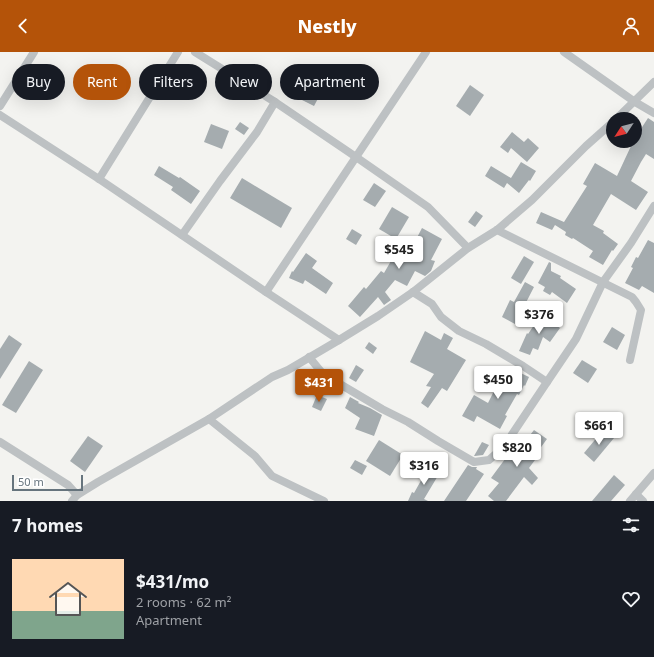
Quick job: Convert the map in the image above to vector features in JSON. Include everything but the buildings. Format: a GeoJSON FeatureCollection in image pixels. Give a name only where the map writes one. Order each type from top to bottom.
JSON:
{"type":"FeatureCollection","features":[{"type":"Feature","properties":{"kind":"street"},"geometry":{"type":"LineString","coordinates":[[0,106],[34,52]]}},
{"type":"Feature","properties":{"kind":"street"},"geometry":{"type":"LineString","coordinates":[[100,179],[178,52]]}},
{"type":"Feature","properties":{"kind":"street"},"geometry":{"type":"LineString","coordinates":[[195,52],[275,102],[428,207],[468,248]]}},
{"type":"Feature","properties":{"kind":"street"},"geometry":{"type":"LineString","coordinates":[[266,292],[426,52]]}},
{"type":"Feature","properties":{"kind":"street"},"geometry":{"type":"LineString","coordinates":[[564,52],[635,102],[654,113]]}},
{"type":"Feature","properties":{"kind":"street"},"geometry":{"type":"LineString","coordinates":[[624,112],[654,82]]}},
{"type":"Feature","properties":{"kind":"street"},"geometry":{"type":"LineString","coordinates":[[182,235],[257,132],[275,102]]}},
{"type":"Feature","properties":{"kind":"street"},"geometry":{"type":"LineString","coordinates":[[0,114],[100,179],[339,340]]}},
{"type":"Feature","properties":{"kind":"street"},"geometry":{"type":"LineString","coordinates":[[0,442],[68,485],[74,498],[98,482],[208,419],[272,377],[288,370],[339,340],[413,292],[468,248],[497,230],[532,200],[606,128]]}},
{"type":"Feature","properties":{"kind":"street"},"geometry":{"type":"LineString","coordinates":[[309,357],[323,374],[382,409],[408,422],[474,462],[489,460],[498,452],[511,436],[576,339],[603,282],[631,243],[654,206]]}},
{"type":"Feature","properties":{"kind":"street"},"geometry":{"type":"LineString","coordinates":[[497,230],[632,297],[641,310],[630,360]]}},
{"type":"Feature","properties":{"kind":"street"},"geometry":{"type":"LineString","coordinates":[[413,292],[432,304],[441,316],[459,330],[486,344],[547,382]]}},
{"type":"Feature","properties":{"kind":"street"},"geometry":{"type":"LineString","coordinates":[[208,419],[255,456],[272,476],[324,501]]}},
{"type":"Feature","properties":{"kind":"street"},"geometry":{"type":"LineString","coordinates":[[630,501],[654,473]]}},
{"type":"Feature","properties":{"kind":"street"},"geometry":{"type":"LineString","coordinates":[[636,494],[643,501]]}}]}
